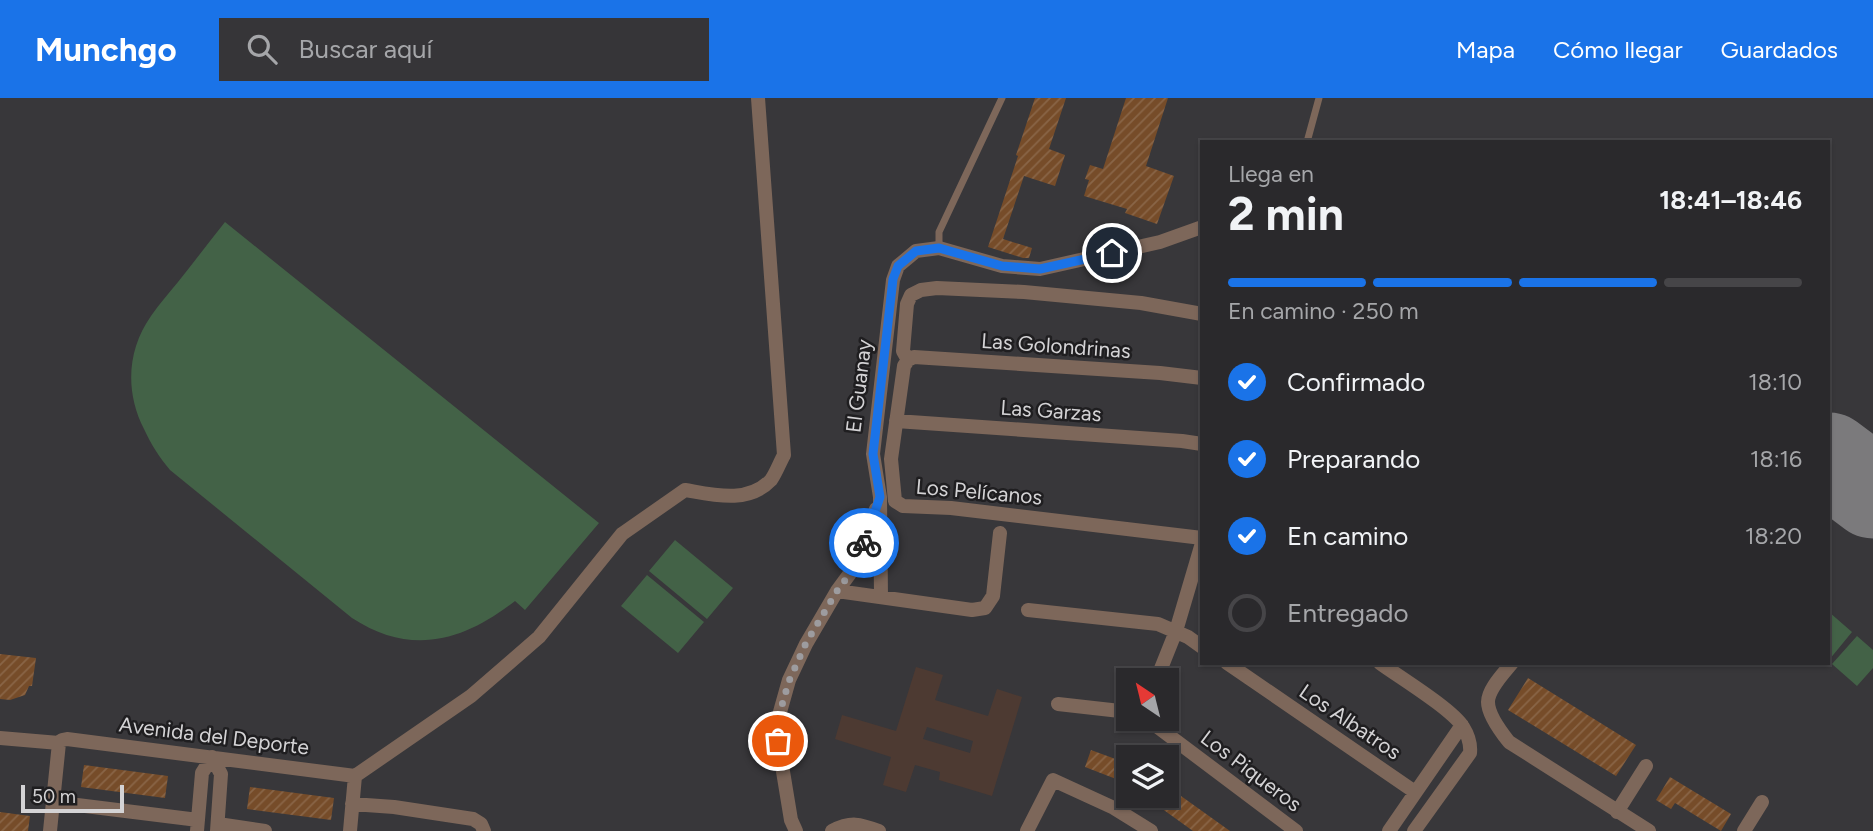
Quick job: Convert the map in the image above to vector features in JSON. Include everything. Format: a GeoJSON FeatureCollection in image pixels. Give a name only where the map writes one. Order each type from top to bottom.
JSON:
{"type":"FeatureCollection","features":[{"type":"Feature","properties":{"kind":"street"},"geometry":{"type":"LineString","coordinates":[[349,831],[355,776],[471,696],[539,637],[622,534],[685,489],[724,496],[738,495],[751,493],[771,479],[784,455],[758,98]]}},
{"type":"Feature","properties":{"kind":"street"},"geometry":{"type":"LineString","coordinates":[[939,248],[1002,266],[1040,269],[1160,242],[1200,228]]}},
{"type":"Feature","properties":{"kind":"street","name":"El Guanay"},"geometry":{"type":"LineString","coordinates":[[881,596],[880,497],[873,454],[893,279],[898,266],[916,251],[939,248]]}},
{"type":"Feature","properties":{"kind":"street","name":"Los Pelícanos"},"geometry":{"type":"LineString","coordinates":[[1200,314],[1142,303],[1037,293],[937,288],[921,290],[911,295],[907,304],[903,351],[908,360],[904,366],[891,458],[895,501],[903,506],[951,508],[1200,541]]}},
{"type":"Feature","properties":{"kind":"street","name":"Las Golondrinas"},"geometry":{"type":"LineString","coordinates":[[908,360],[914,358],[1200,378]]}},
{"type":"Feature","properties":{"kind":"street","name":"Las Garzas"},"geometry":{"type":"LineString","coordinates":[[896,421],[1200,444]]}},
{"type":"Feature","properties":{"kind":"street"},"geometry":{"type":"LineString","coordinates":[[796,831],[791,820],[778,741],[780,712],[789,681],[806,643],[851,572],[880,497]]}},
{"type":"Feature","properties":{"kind":"street"},"geometry":{"type":"LineString","coordinates":[[837,591],[972,610],[985,608],[993,596],[1000,533]]}},
{"type":"Feature","properties":{"kind":"street"},"geometry":{"type":"LineString","coordinates":[[1161,668],[1176,631],[1200,548]]}},
{"type":"Feature","properties":{"kind":"street"},"geometry":{"type":"LineString","coordinates":[[1028,610],[1158,624],[1200,646]]}},
{"type":"Feature","properties":{"kind":"street","name":"Los Albatros"},"geometry":{"type":"LineString","coordinates":[[1230,665],[1415,792]]}},
{"type":"Feature","properties":{"kind":"street"},"geometry":{"type":"LineString","coordinates":[[1383,665],[1449,712],[1462,725],[1471,743],[1469,753],[1414,831]]}},
{"type":"Feature","properties":{"kind":"street"},"geometry":{"type":"LineString","coordinates":[[1511,665],[1493,689],[1488,701],[1494,722],[1508,742],[1617,812],[1629,826],[1649,831]]}},
{"type":"Feature","properties":{"kind":"street"},"geometry":{"type":"LineString","coordinates":[[1058,704],[1116,711]]}},
{"type":"Feature","properties":{"kind":"street"},"geometry":{"type":"LineString","coordinates":[[1389,831],[1462,725]]}},
{"type":"Feature","properties":{"kind":"street","name":"Los Piqueros"},"geometry":{"type":"LineString","coordinates":[[1164,732],[1296,831]]}},
{"type":"Feature","properties":{"kind":"street","name":"Avenida del Deporte"},"geometry":{"type":"LineString","coordinates":[[0,738],[63,741],[355,776]]}},
{"type":"Feature","properties":{"kind":"street"},"geometry":{"type":"LineString","coordinates":[[50,831],[63,741]]}},
{"type":"Feature","properties":{"kind":"street"},"geometry":{"type":"LineString","coordinates":[[53,802],[197,826],[202,773],[212,757]]}},
{"type":"Feature","properties":{"kind":"street"},"geometry":{"type":"LineString","coordinates":[[212,757],[221,774],[218,828],[265,831]]}},
{"type":"Feature","properties":{"kind":"street"},"geometry":{"type":"LineString","coordinates":[[1617,812],[1646,766]]}},
{"type":"Feature","properties":{"kind":"street"},"geometry":{"type":"LineString","coordinates":[[1027,831],[1053,780],[1114,808],[1151,831]]}},
{"type":"Feature","properties":{"kind":"street"},"geometry":{"type":"LineString","coordinates":[[1744,831],[1762,802]]}},
{"type":"Feature","properties":{"kind":"street"},"geometry":{"type":"LineString","coordinates":[[352,804],[394,807],[473,819],[481,824],[484,831]]}},
{"type":"Feature","properties":{"kind":"street"},"geometry":{"type":"LineString","coordinates":[[832,831],[846,824],[866,826],[879,831]]}},
{"type":"Feature","properties":{"kind":"lane"},"geometry":{"type":"LineString","coordinates":[[939,248],[939,232],[1002,98]]}},
{"type":"Feature","properties":{"kind":"lane"},"geometry":{"type":"LineString","coordinates":[[1308,140],[1319,98]]}},
{"type":"Feature","properties":{"kind":"shaded area"},"geometry":{"type":"Polygon","coordinates":[[[916,667],[943,675],[935,700],[988,716],[997,689],[1022,697],[992,796],[939,780],[940,772],[915,765],[906,792],[883,785],[891,757],[835,739],[842,715],[896,731],[916,667]],[[927,727],[923,739],[970,753],[973,741],[927,727]]]}},
{"type":"Feature","properties":{"kind":"green space"},"geometry":{"type":"Polygon","coordinates":[[[225,222],[599,523],[525,610],[515,601],[476,626],[436,639],[415,640],[374,630],[352,618],[166,465],[149,440],[138,415],[132,386],[133,357],[151,316],[225,222]]]}},
{"type":"Feature","properties":{"kind":"green space"},"geometry":{"type":"Polygon","coordinates":[[[675,540],[733,588],[707,619],[649,571],[675,540]]]}},
{"type":"Feature","properties":{"kind":"green space"},"geometry":{"type":"Polygon","coordinates":[[[647,575],[704,622],[678,653],[621,606],[647,575]]]}},
{"type":"Feature","properties":{"kind":"green space"},"geometry":{"type":"Polygon","coordinates":[[[1830,613],[1852,632],[1830,659],[1830,613]]]}},
{"type":"Feature","properties":{"kind":"green space"},"geometry":{"type":"Polygon","coordinates":[[[1857,636],[1873,650],[1873,668],[1857,686],[1832,664],[1857,636]]]}},
{"type":"Feature","properties":{"kind":"building"},"geometry":{"type":"Polygon","coordinates":[[[1035,98],[1066,98],[1049,149],[1065,155],[1055,186],[1024,176],[1003,239],[1032,248],[1029,258],[1023,258],[988,247],[1035,98]]]}},
{"type":"Feature","properties":{"kind":"building"},"geometry":{"type":"Polygon","coordinates":[[[1126,98],[1168,98],[1146,166],[1174,176],[1157,224],[1125,213],[1127,209],[1084,196],[1089,180],[1085,179],[1090,165],[1103,169],[1126,98]]]}},
{"type":"Feature","properties":{"kind":"building"},"geometry":{"type":"Polygon","coordinates":[[[0,654],[36,658],[32,686],[29,686],[25,695],[10,700],[0,699],[0,654]]]}},
{"type":"Feature","properties":{"kind":"building"},"geometry":{"type":"Polygon","coordinates":[[[1528,678],[1636,745],[1616,776],[1508,710],[1528,678]]]}},
{"type":"Feature","properties":{"kind":"building"},"geometry":{"type":"Polygon","coordinates":[[[1091,750],[1116,759],[1116,779],[1085,767],[1091,750]]]}},
{"type":"Feature","properties":{"kind":"building"},"geometry":{"type":"Polygon","coordinates":[[[84,765],[168,776],[165,798],[81,787],[84,765]]]}},
{"type":"Feature","properties":{"kind":"building"},"geometry":{"type":"Polygon","coordinates":[[[1670,777],[1731,814],[1721,831],[1675,803],[1671,809],[1656,800],[1670,777]]]}},
{"type":"Feature","properties":{"kind":"building"},"geometry":{"type":"Polygon","coordinates":[[[250,787],[334,798],[331,820],[247,809],[250,787]]]}},
{"type":"Feature","properties":{"kind":"building"},"geometry":{"type":"Polygon","coordinates":[[[1179,795],[1230,831],[1193,831],[1161,808],[1179,808],[1179,795]]]}},
{"type":"Feature","properties":{"kind":"building"},"geometry":{"type":"Polygon","coordinates":[[[0,812],[30,816],[28,831],[0,831],[0,812]]]}},
{"type":"Feature","properties":{"kind":"runway"},"geometry":{"type":"LineString","coordinates":[[1830,460],[1873,492]]}},
{"type":"Feature","properties":{"kind":"way so far"},"geometry":{"type":"LineString","coordinates":[[778,741],[780,712],[789,681],[806,643],[851,572],[864,543]]}},
{"type":"Feature","properties":{"kind":"route"},"geometry":{"type":"LineString","coordinates":[[864,543],[880,497],[873,454],[893,279],[898,266],[916,251],[939,248],[1002,266],[1040,269],[1112,253]]}}]}
